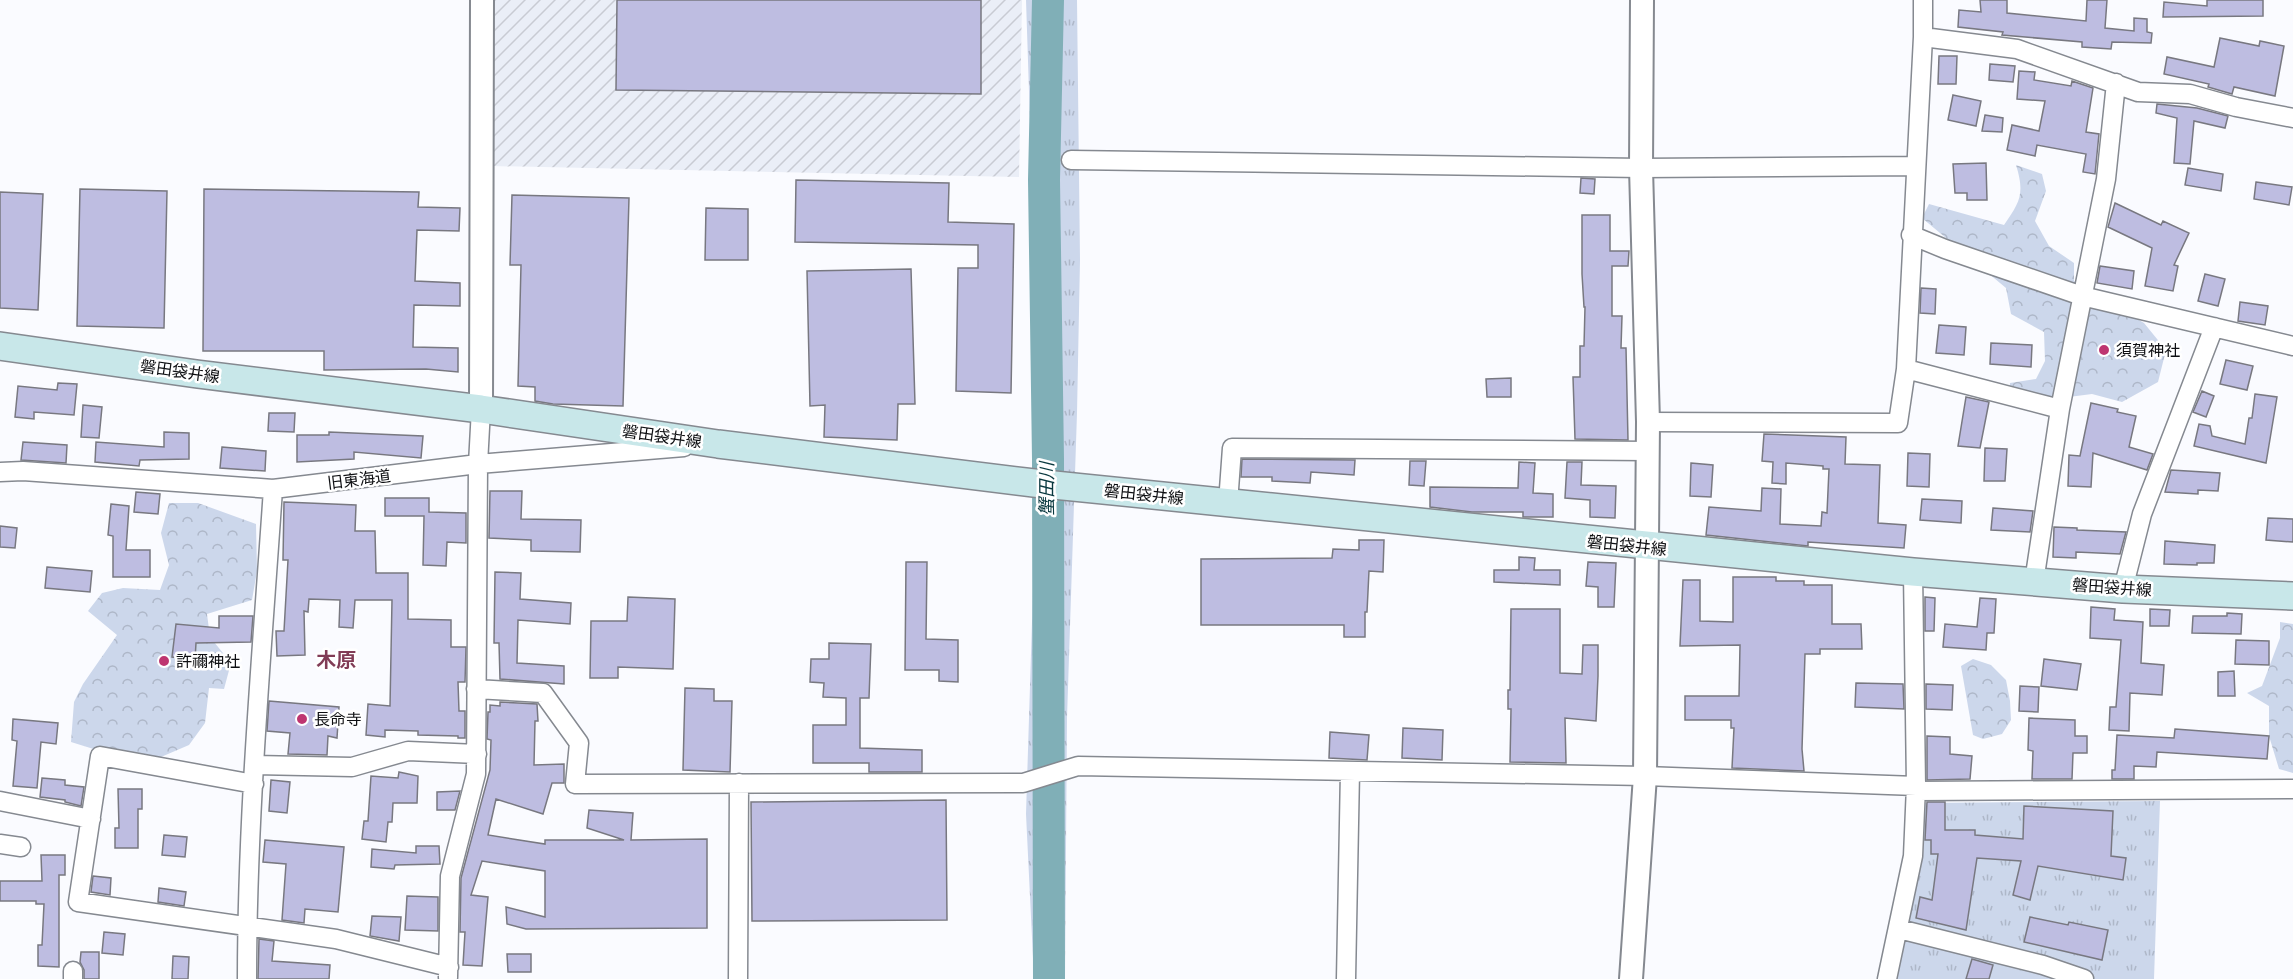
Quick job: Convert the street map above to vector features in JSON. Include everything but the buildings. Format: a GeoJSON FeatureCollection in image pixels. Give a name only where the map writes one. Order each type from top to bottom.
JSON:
{"type":"FeatureCollection","features":[{"type":"Feature","properties":{"kind":"main road","name":"磐田袋井線"},"geometry":{"type":"LineString","coordinates":[[0,346],[197,374],[481,409],[718,444],[1034,483],[1648,547],[1913,572],[2123,589],[2293,596]]}},
{"type":"Feature","properties":{"kind":"street"},"geometry":{"type":"LineString","coordinates":[[477,754],[408,751],[352,767],[254,774],[100,756],[78,902],[336,939],[448,973],[450,876],[476,774],[477,754],[482,0]]}},
{"type":"Feature","properties":{"kind":"street"},"geometry":{"type":"LineString","coordinates":[[1631,979],[1646,776],[1648,422],[1641,168],[1642,0]]}},
{"type":"Feature","properties":{"kind":"street"},"geometry":{"type":"LineString","coordinates":[[1648,422],[1898,423],[1906,369],[1923,0]]}},
{"type":"Feature","properties":{"kind":"street"},"geometry":{"type":"LineString","coordinates":[[1923,37],[2017,49],[2138,92],[2190,94],[2236,107],[2293,118]]}},
{"type":"Feature","properties":{"kind":"street"},"geometry":{"type":"LineString","coordinates":[[2034,582],[2060,409],[2106,179],[2116,83]]}},
{"type":"Feature","properties":{"kind":"street"},"geometry":{"type":"LineString","coordinates":[[1071,160],[1641,168],[1916,166]]}},
{"type":"Feature","properties":{"kind":"street"},"geometry":{"type":"LineString","coordinates":[[1911,235],[2082,296],[2293,346]]}},
{"type":"Feature","properties":{"kind":"street"},"geometry":{"type":"LineString","coordinates":[[2123,589],[2142,514],[2214,327]]}},
{"type":"Feature","properties":{"kind":"street"},"geometry":{"type":"LineString","coordinates":[[1906,369],[2060,409]]}},
{"type":"Feature","properties":{"kind":"street","name":"旧東海道"},"geometry":{"type":"LineString","coordinates":[[0,472],[35,472],[273,489],[478,464],[718,444]]}},
{"type":"Feature","properties":{"kind":"street"},"geometry":{"type":"LineString","coordinates":[[1228,503],[1232,448],[1648,451]]}},
{"type":"Feature","properties":{"kind":"street"},"geometry":{"type":"LineString","coordinates":[[247,979],[254,774],[273,489]]}},
{"type":"Feature","properties":{"kind":"street"},"geometry":{"type":"LineString","coordinates":[[1887,979],[1899,929],[1912,856],[1916,789],[1913,572]]}},
{"type":"Feature","properties":{"kind":"street"},"geometry":{"type":"LineString","coordinates":[[476,689],[543,693],[579,743],[575,784],[1023,783],[1078,766],[1646,776],[1916,789],[2293,789]]}},
{"type":"Feature","properties":{"kind":"street"},"geometry":{"type":"LineString","coordinates":[[1346,979],[1350,771]]}},
{"type":"Feature","properties":{"kind":"street"},"geometry":{"type":"LineString","coordinates":[[738,979],[739,783]]}},
{"type":"Feature","properties":{"kind":"street"},"geometry":{"type":"LineString","coordinates":[[0,801],[91,819]]}},
{"type":"Feature","properties":{"kind":"street"},"geometry":{"type":"LineString","coordinates":[[0,844],[21,847]]}},
{"type":"Feature","properties":{"kind":"street"},"geometry":{"type":"LineString","coordinates":[[1899,929],[2043,965],[2084,979]]}},
{"type":"Feature","properties":{"kind":"shaded area"},"geometry":{"type":"Polygon","coordinates":[[[493,0],[1022,0],[1019,177],[490,166],[493,0]]]}},
{"type":"Feature","properties":{"kind":"green space"},"geometry":{"type":"Polygon","coordinates":[[[1026,0],[1077,0],[1080,260],[1067,718],[1065,979],[1034,979],[1026,814],[1039,397],[1026,0]]]}},
{"type":"Feature","properties":{"kind":"green space"},"geometry":{"type":"Polygon","coordinates":[[[2016,165],[2042,174],[2046,191],[2035,221],[2049,246],[2074,263],[2074,281],[2144,323],[2166,350],[2158,382],[2122,402],[2092,394],[2031,402],[2009,396],[2010,383],[2036,379],[2045,361],[2044,332],[2011,314],[2006,288],[1922,218],[1929,204],[2004,225],[2019,197],[2020,183],[2016,165]]]}},
{"type":"Feature","properties":{"kind":"green space"},"geometry":{"type":"Polygon","coordinates":[[[169,503],[198,503],[256,524],[257,571],[252,600],[207,614],[210,637],[231,663],[224,689],[209,688],[205,723],[189,745],[154,760],[116,756],[71,742],[74,702],[83,684],[117,635],[88,611],[102,593],[123,588],[160,590],[169,565],[161,533],[169,503]]]}},
{"type":"Feature","properties":{"kind":"green space"},"geometry":{"type":"Polygon","coordinates":[[[2280,622],[2293,624],[2293,773],[2279,769],[2269,736],[2269,706],[2247,693],[2262,686],[2280,638],[2280,622]]]}},
{"type":"Feature","properties":{"kind":"green space"},"geometry":{"type":"Polygon","coordinates":[[[1973,659],[1991,665],[2006,680],[2010,701],[2011,720],[2002,734],[1983,739],[1973,735],[1961,666],[1973,659]]]}},
{"type":"Feature","properties":{"kind":"green space"},"geometry":{"type":"Polygon","coordinates":[[[2160,801],[2154,979],[1892,979],[1921,865],[1922,803],[2160,801]]]}},
{"type":"Feature","properties":{"kind":"waterway","name":"蟹田川"},"geometry":{"type":"LineString","coordinates":[[1048,0],[1044,180],[1048,459],[1049,979]]}},
{"type":"Feature","properties":{"kind":"place","name":"須賀神社"},"geometry":{"type":"Point","coordinates":[2104,350]}},
{"type":"Feature","properties":{"kind":"place","name":"許禰神社"},"geometry":{"type":"Point","coordinates":[164,661]}},
{"type":"Feature","properties":{"kind":"place","name":"長命寺"},"geometry":{"type":"Point","coordinates":[302,719]}},
{"type":"Feature","properties":{"kind":"district","name":"木原"},"geometry":{"type":"Point","coordinates":[336,659]}}]}
